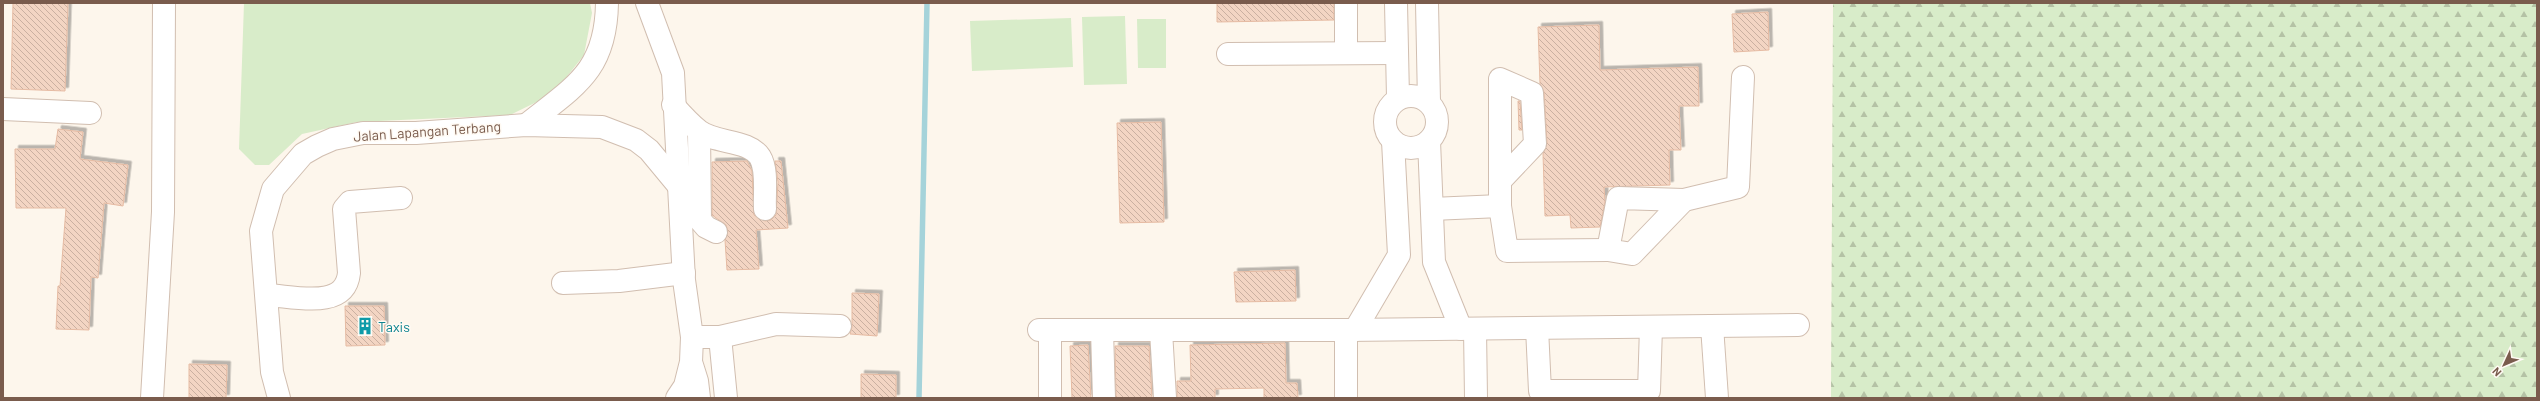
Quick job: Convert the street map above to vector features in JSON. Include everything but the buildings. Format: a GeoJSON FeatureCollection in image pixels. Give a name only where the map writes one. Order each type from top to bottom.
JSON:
{"type":"FeatureCollection","features":[{"type":"Feature","properties":{"kind":"street"},"geometry":{"type":"LineString","coordinates":[[152,398],[163,212],[164,3]]}},
{"type":"Feature","properties":{"kind":"street"},"geometry":{"type":"LineString","coordinates":[[526,125],[573,88],[590,68],[604,41],[607,3]]}},
{"type":"Feature","properties":{"kind":"street"},"geometry":{"type":"LineString","coordinates":[[647,3],[673,73],[673,105],[684,274],[692,337],[691,362],[685,386],[677,398]]}},
{"type":"Feature","properties":{"kind":"street"},"geometry":{"type":"LineString","coordinates":[[1346,3],[1346,53]]}},
{"type":"Feature","properties":{"kind":"street"},"geometry":{"type":"LineString","coordinates":[[1396,3],[1398,98]]}},
{"type":"Feature","properties":{"kind":"street"},"geometry":{"type":"LineString","coordinates":[[1427,3],[1429,102]]}},
{"type":"Feature","properties":{"kind":"street"},"geometry":{"type":"LineString","coordinates":[[1228,54],[1397,53]]}},
{"type":"Feature","properties":{"kind":"street"},"geometry":{"type":"LineString","coordinates":[[1608,250],[1618,198],[1684,200],[1738,187],[1743,77]]}},
{"type":"Feature","properties":{"kind":"street"},"geometry":{"type":"LineString","coordinates":[[1500,181],[1535,144],[1532,94],[1500,79],[1500,181],[1500,206],[1507,251],[1608,250],[1632,254],[1684,200]]}},
{"type":"Feature","properties":{"kind":"street"},"geometry":{"type":"LineString","coordinates":[[1346,398],[1350,330],[1399,255],[1393,141],[1385,126],[1387,110],[1398,98],[1414,95],[1429,102],[1437,114],[1437,129],[1429,141],[1418,147],[1405,147],[1393,141]]}},
{"type":"Feature","properties":{"kind":"street"},"geometry":{"type":"LineString","coordinates":[[673,105],[699,132],[711,138],[750,148],[760,157],[763,166],[765,209]]}},
{"type":"Feature","properties":{"kind":"street"},"geometry":{"type":"LineString","coordinates":[[3,108],[90,113]]}},
{"type":"Feature","properties":{"kind":"street","name":"Jalan Lapangan Terbang"},"geometry":{"type":"LineString","coordinates":[[280,398],[272,372],[261,231],[267,203],[281,178],[304,154],[333,139],[363,133],[416,133],[526,125],[589,126],[621,133],[636,140],[649,150],[678,185]]}},
{"type":"Feature","properties":{"kind":"street"},"geometry":{"type":"LineString","coordinates":[[699,132],[700,220],[716,232]]}},
{"type":"Feature","properties":{"kind":"street"},"geometry":{"type":"LineString","coordinates":[[1429,141],[1434,262],[1468,329],[1476,398]]}},
{"type":"Feature","properties":{"kind":"street"},"geometry":{"type":"LineString","coordinates":[[267,295],[309,298],[334,296],[341,292],[348,282],[349,273],[344,209],[350,202],[401,198]]}},
{"type":"Feature","properties":{"kind":"street"},"geometry":{"type":"LineString","coordinates":[[1432,208],[1500,206]]}},
{"type":"Feature","properties":{"kind":"street"},"geometry":{"type":"LineString","coordinates":[[563,283],[619,281],[684,274]]}},
{"type":"Feature","properties":{"kind":"street"},"geometry":{"type":"LineString","coordinates":[[692,337],[720,337],[776,324],[840,326]]}},
{"type":"Feature","properties":{"kind":"street"},"geometry":{"type":"LineString","coordinates":[[1050,398],[1044,330],[1350,330],[1798,325]]}},
{"type":"Feature","properties":{"kind":"street"},"geometry":{"type":"LineString","coordinates":[[1712,326],[1717,398]]}},
{"type":"Feature","properties":{"kind":"street"},"geometry":{"type":"LineString","coordinates":[[1537,328],[1540,391],[1649,391],[1651,327]]}},
{"type":"Feature","properties":{"kind":"street"},"geometry":{"type":"LineString","coordinates":[[1102,330],[1104,398]]}},
{"type":"Feature","properties":{"kind":"street"},"geometry":{"type":"LineString","coordinates":[[1161,330],[1165,398]]}},
{"type":"Feature","properties":{"kind":"street"},"geometry":{"type":"LineString","coordinates":[[720,337],[726,398]]}},
{"type":"Feature","properties":{"kind":"street"},"geometry":{"type":"LineString","coordinates":[[691,362],[697,381],[699,398]]}},
{"type":"Feature","properties":{"kind":"green space"},"geometry":{"type":"Polygon","coordinates":[[[244,3],[590,3],[592,13],[584,55],[553,94],[510,115],[357,122],[302,134],[269,165],[255,165],[239,149],[244,3]]]}},
{"type":"Feature","properties":{"kind":"green space"},"geometry":{"type":"Polygon","coordinates":[[[1833,3],[2537,3],[2537,398],[1831,398],[1833,3]]]}},
{"type":"Feature","properties":{"kind":"green space"},"geometry":{"type":"Polygon","coordinates":[[[1125,16],[1127,84],[1084,85],[1082,17],[1125,16]]]}},
{"type":"Feature","properties":{"kind":"green space"},"geometry":{"type":"Polygon","coordinates":[[[1071,18],[1073,67],[972,71],[970,21],[1071,18]]]}},
{"type":"Feature","properties":{"kind":"green space"},"geometry":{"type":"Polygon","coordinates":[[[1137,19],[1166,19],[1166,68],[1138,68],[1137,19]]]}},
{"type":"Feature","properties":{"kind":"waterway"},"geometry":{"type":"LineString","coordinates":[[919,398],[927,3]]}},
{"type":"Feature","properties":{"kind":"place","name":"Taxis"},"geometry":{"type":"Point","coordinates":[365,326]}}]}
